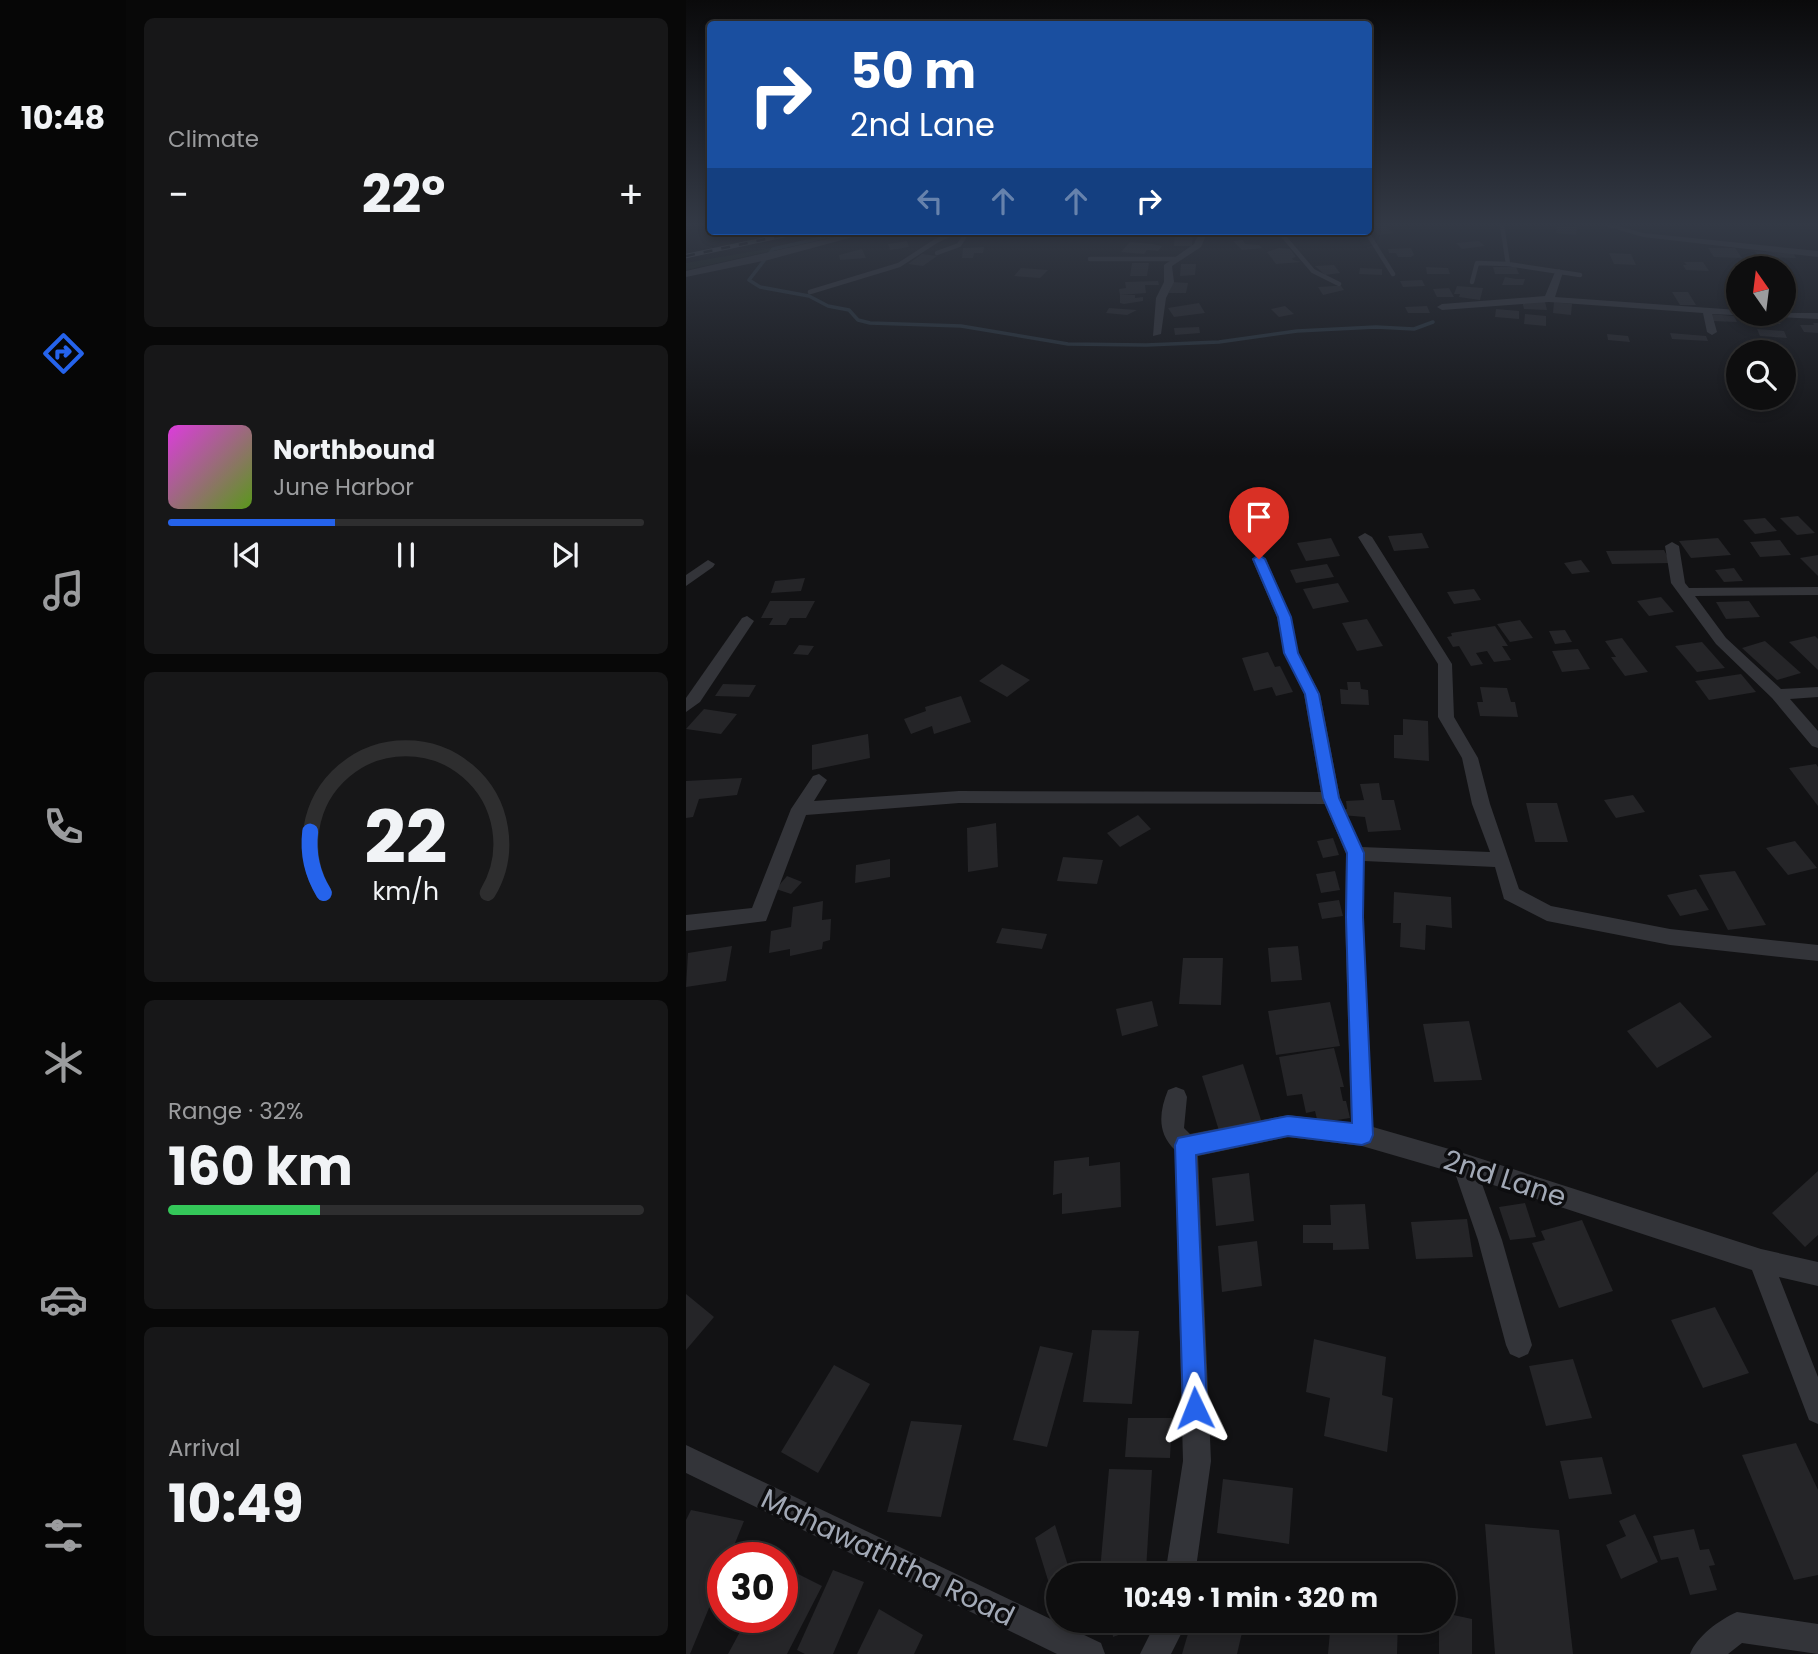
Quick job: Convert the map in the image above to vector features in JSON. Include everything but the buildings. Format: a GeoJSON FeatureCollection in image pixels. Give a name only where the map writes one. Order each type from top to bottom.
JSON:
{"type":"FeatureCollection","features":[{"type":"Feature","properties":{"kind":"street"},"geometry":{"type":"LineString","coordinates":[[1156,334],[1160,302]]}},
{"type":"Feature","properties":{"kind":"street"},"geometry":{"type":"LineString","coordinates":[[1441,307],[1469,307],[1498,302]]}},
{"type":"Feature","properties":{"kind":"street"},"geometry":{"type":"LineString","coordinates":[[1591,302],[1726,312]]}},
{"type":"Feature","properties":{"kind":"street"},"geometry":{"type":"LineString","coordinates":[[1707,311],[1712,332]]}},
{"type":"Feature","properties":{"kind":"street"},"geometry":{"type":"LineString","coordinates":[[1796,315],[1818,316]]}},
{"type":"Feature","properties":{"kind":"street"},"geometry":{"type":"LineString","coordinates":[[1364,537],[1445,664],[1446,718],[1471,758],[1481,804],[1502,860],[1511,894],[1547,913],[1670,937],[1818,953]]}},
{"type":"Feature","properties":{"kind":"street"},"geometry":{"type":"LineString","coordinates":[[1672,546],[1678,583],[1688,592],[1721,641],[1777,694],[1818,742]]}},
{"type":"Feature","properties":{"kind":"street"},"geometry":{"type":"LineString","coordinates":[[1259,559],[1284,617],[1291,653],[1312,694],[1331,798],[1355,853],[1354,917],[1362,1135]]}},
{"type":"Feature","properties":{"kind":"street"},"geometry":{"type":"LineString","coordinates":[[686,582],[708,564]]}},
{"type":"Feature","properties":{"kind":"street"},"geometry":{"type":"LineString","coordinates":[[1688,592],[1818,591]]}},
{"type":"Feature","properties":{"kind":"street"},"geometry":{"type":"LineString","coordinates":[[686,707],[695,698],[747,621]]}},
{"type":"Feature","properties":{"kind":"street"},"geometry":{"type":"LineString","coordinates":[[1777,694],[1818,692]]}},
{"type":"Feature","properties":{"kind":"street"},"geometry":{"type":"LineString","coordinates":[[686,923],[759,915],[800,809],[819,780]]}},
{"type":"Feature","properties":{"kind":"street"},"geometry":{"type":"LineString","coordinates":[[800,809],[958,797],[1331,798]]}},
{"type":"Feature","properties":{"kind":"street"},"geometry":{"type":"LineString","coordinates":[[1355,853],[1502,860]]}},
{"type":"Feature","properties":{"kind":"street"},"geometry":{"type":"LineString","coordinates":[[1176,1097],[1172,1132],[1186,1145],[1197,1461],[1182,1563]]}},
{"type":"Feature","properties":{"kind":"street","name":"2nd Lane"},"geometry":{"type":"LineString","coordinates":[[1186,1145],[1204,1144],[1288,1126],[1362,1135],[1463,1164],[1761,1261],[1818,1274]]}},
{"type":"Feature","properties":{"kind":"street"},"geometry":{"type":"LineString","coordinates":[[1463,1164],[1490,1240],[1520,1345]]}},
{"type":"Feature","properties":{"kind":"street"},"geometry":{"type":"LineString","coordinates":[[1761,1261],[1818,1411]]}},
{"type":"Feature","properties":{"kind":"street","name":"Mahawaththa Road"},"geometry":{"type":"LineString","coordinates":[[686,1459],[1090,1654]]}},
{"type":"Feature","properties":{"kind":"street"},"geometry":{"type":"LineString","coordinates":[[1706,1654],[1737,1627],[1818,1639]]}},
{"type":"Feature","properties":{"kind":"street"},"geometry":{"type":"LineString","coordinates":[[1155,1654],[1166,1633]]}},
{"type":"Feature","properties":{"kind":"waterway"},"geometry":{"type":"LineString","coordinates":[[821,302],[849,310],[858,320],[870,323],[961,326],[1068,344],[1219,342],[1297,331],[1376,327],[1414,329],[1433,322]]}},
{"type":"Feature","properties":{"kind":"route"},"geometry":{"type":"LineString","coordinates":[[1195,1408],[1186,1145],[1204,1144],[1288,1126],[1362,1135],[1354,917],[1355,853],[1331,798],[1312,694],[1291,653],[1284,617],[1259,559]]}}]}
